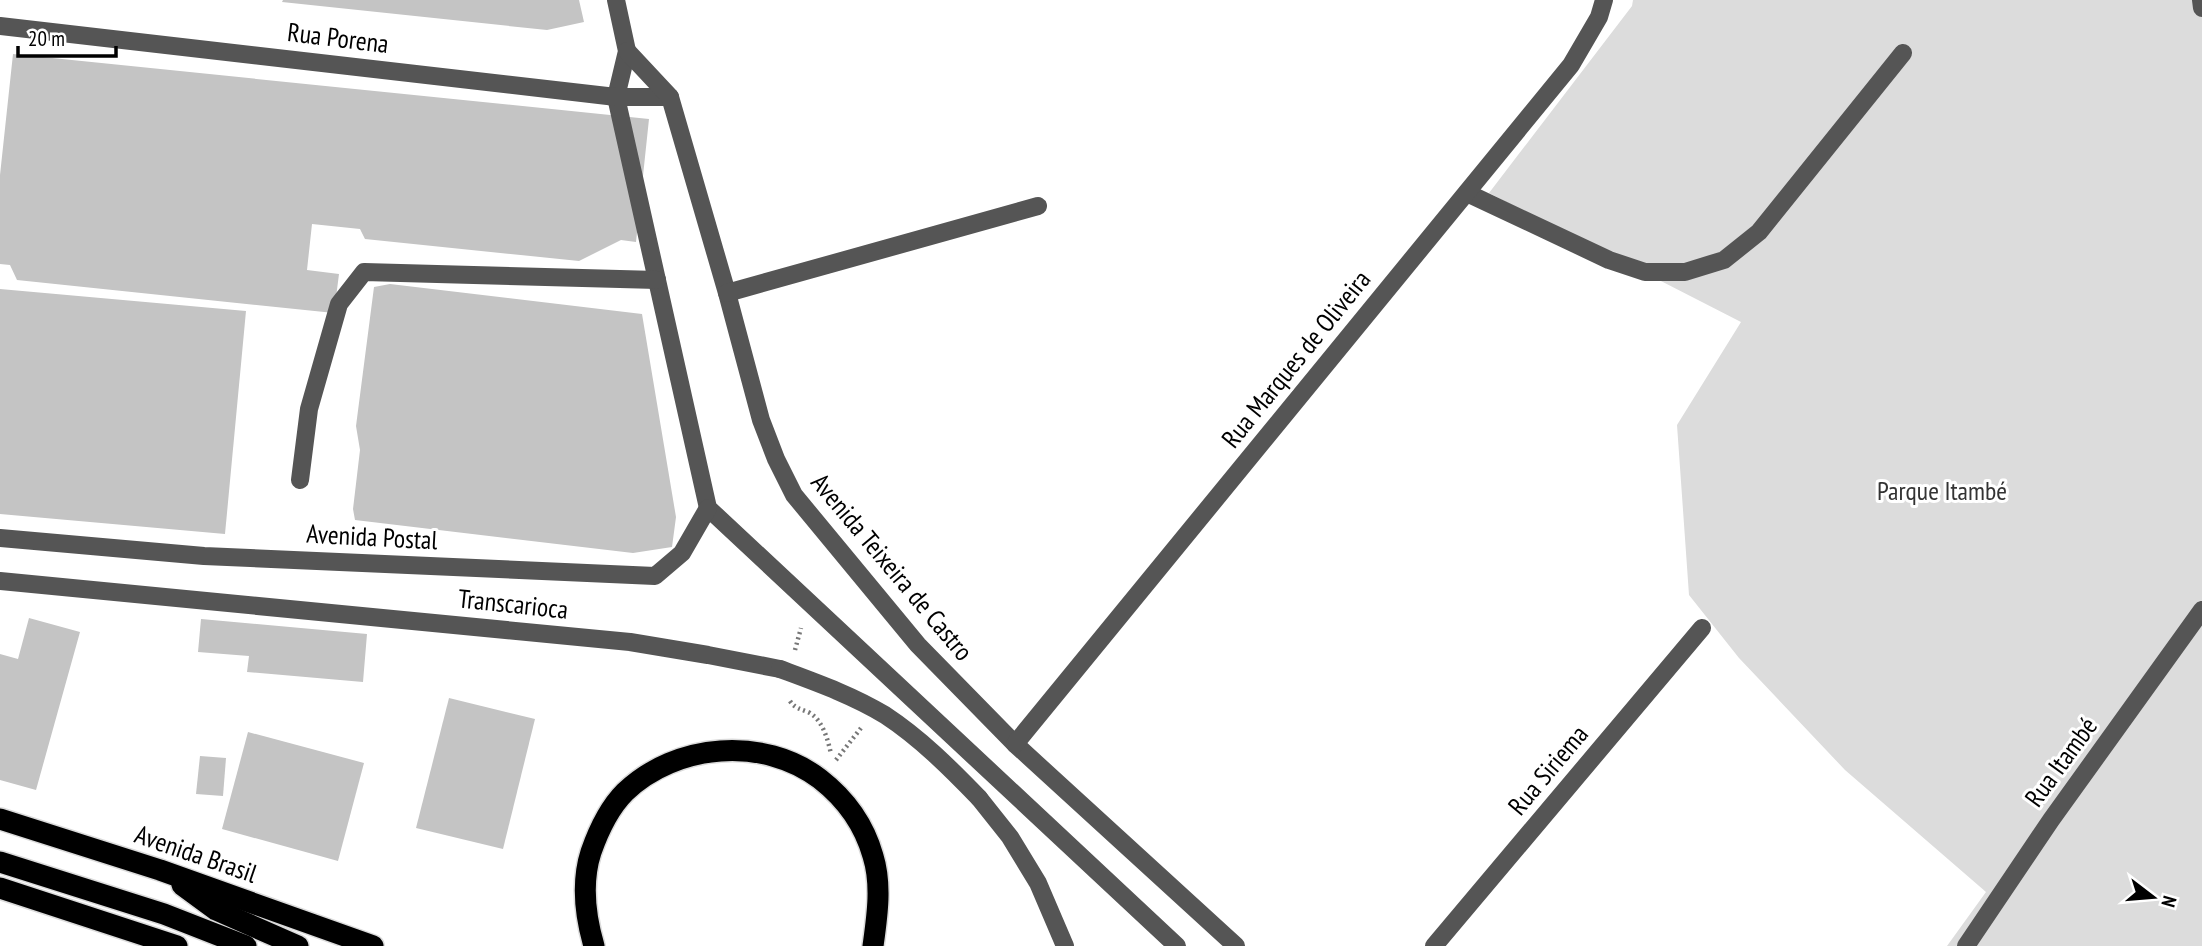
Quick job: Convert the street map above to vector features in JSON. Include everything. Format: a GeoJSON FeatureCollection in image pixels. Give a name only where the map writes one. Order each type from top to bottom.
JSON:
{"type":"FeatureCollection","features":[{"type":"Feature","properties":{"kind":"highway"},"geometry":{"type":"LineString","coordinates":[[594,946],[587,923],[584,890],[591,853],[606,818],[625,793],[654,771],[698,753],[732,750],[769,755],[804,767],[838,793],[860,821],[874,858],[878,908],[873,946]]}},
{"type":"Feature","properties":{"kind":"highway","name":"Avenida Brasil"},"geometry":{"type":"LineString","coordinates":[[0,819],[160,870],[373,946]]}},
{"type":"Feature","properties":{"kind":"highway"},"geometry":{"type":"LineString","coordinates":[[0,862],[164,914],[246,946]]}},
{"type":"Feature","properties":{"kind":"highway"},"geometry":{"type":"LineString","coordinates":[[160,870],[216,910],[298,946]]}},
{"type":"Feature","properties":{"kind":"highway"},"geometry":{"type":"LineString","coordinates":[[0,888],[177,946]]}},
{"type":"Feature","properties":{"kind":"street"},"geometry":{"type":"LineString","coordinates":[[616,0],[627,51],[616,97],[708,508],[1177,946]]}},
{"type":"Feature","properties":{"kind":"street","name":"Rua Marques de Oliveira"},"geometry":{"type":"LineString","coordinates":[[1015,744],[1572,65],[1599,17],[1604,0]]}},
{"type":"Feature","properties":{"kind":"street"},"geometry":{"type":"LineString","coordinates":[[2201,0],[2202,8]]}},
{"type":"Feature","properties":{"kind":"street","name":"Rua Porena"},"geometry":{"type":"LineString","coordinates":[[0,26],[616,97],[670,97]]}},
{"type":"Feature","properties":{"kind":"street","name":"Avenida Teixeira de Castro"},"geometry":{"type":"LineString","coordinates":[[627,51],[670,97],[761,420],[794,495],[918,645],[1015,744],[1236,946]]}},
{"type":"Feature","properties":{"kind":"street"},"geometry":{"type":"LineString","coordinates":[[1467,193],[1609,260],[1645,272],[1685,272],[1724,260],[1759,232],[1903,53]]}},
{"type":"Feature","properties":{"kind":"street"},"geometry":{"type":"LineString","coordinates":[[727,293],[1038,205]]}},
{"type":"Feature","properties":{"kind":"street"},"geometry":{"type":"LineString","coordinates":[[300,480],[309,409],[339,304],[364,272],[657,280]]}},
{"type":"Feature","properties":{"kind":"street","name":"Avenida Postal"},"geometry":{"type":"LineString","coordinates":[[0,538],[204,556],[655,576],[682,553],[708,508]]}},
{"type":"Feature","properties":{"kind":"street","name":"Transcarioca"},"geometry":{"type":"LineString","coordinates":[[0,581],[630,642],[780,669],[832,688],[884,715],[936,754],[979,798],[1010,837],[1038,883],[1065,946]]}},
{"type":"Feature","properties":{"kind":"street","name":"Rua Itambé"},"geometry":{"type":"LineString","coordinates":[[1966,946],[2051,820],[2202,610]]}},
{"type":"Feature","properties":{"kind":"street","name":"Rua Siriema"},"geometry":{"type":"LineString","coordinates":[[1434,946],[1702,628]]}},
{"type":"Feature","properties":{"kind":"path"},"geometry":{"type":"LineString","coordinates":[[833,764],[857,734]]}},
{"type":"Feature","properties":{"kind":"green space","name":"Parque Itambé"},"geometry":{"type":"Polygon","coordinates":[[[1633,0],[2202,0],[2202,946],[1947,946],[1986,892],[1845,770],[1739,658],[1689,595],[1677,425],[1741,322],[1489,193],[1632,6],[1633,0]]]}},
{"type":"Feature","properties":{"kind":"building"},"geometry":{"type":"Polygon","coordinates":[[[579,0],[584,22],[547,30],[282,2],[579,0]]]}},
{"type":"Feature","properties":{"kind":"building"},"geometry":{"type":"Polygon","coordinates":[[[13,54],[649,119],[636,242],[621,240],[579,261],[365,239],[360,229],[312,224],[307,270],[339,274],[334,313],[17,280],[10,265],[0,264],[0,175],[13,54]]]}},
{"type":"Feature","properties":{"kind":"building"},"geometry":{"type":"Polygon","coordinates":[[[390,284],[642,314],[676,517],[672,547],[633,553],[355,520],[353,509],[360,450],[356,426],[374,287],[390,284]]]}},
{"type":"Feature","properties":{"kind":"building"},"geometry":{"type":"Polygon","coordinates":[[[0,289],[246,311],[225,534],[0,514],[0,289]]]}},
{"type":"Feature","properties":{"kind":"building"},"geometry":{"type":"Polygon","coordinates":[[[29,618],[80,632],[36,790],[0,780],[0,654],[18,659],[29,618]]]}},
{"type":"Feature","properties":{"kind":"building"},"geometry":{"type":"Polygon","coordinates":[[[201,619],[367,634],[363,682],[247,672],[249,656],[198,652],[201,619]]]}},
{"type":"Feature","properties":{"kind":"building"},"geometry":{"type":"Polygon","coordinates":[[[449,698],[535,719],[503,849],[416,828],[449,698]]]}},
{"type":"Feature","properties":{"kind":"building"},"geometry":{"type":"Polygon","coordinates":[[[248,732],[364,763],[338,861],[222,829],[248,732]]]}},
{"type":"Feature","properties":{"kind":"building"},"geometry":{"type":"Polygon","coordinates":[[[200,756],[226,758],[223,796],[196,794],[200,756]]]}}]}
